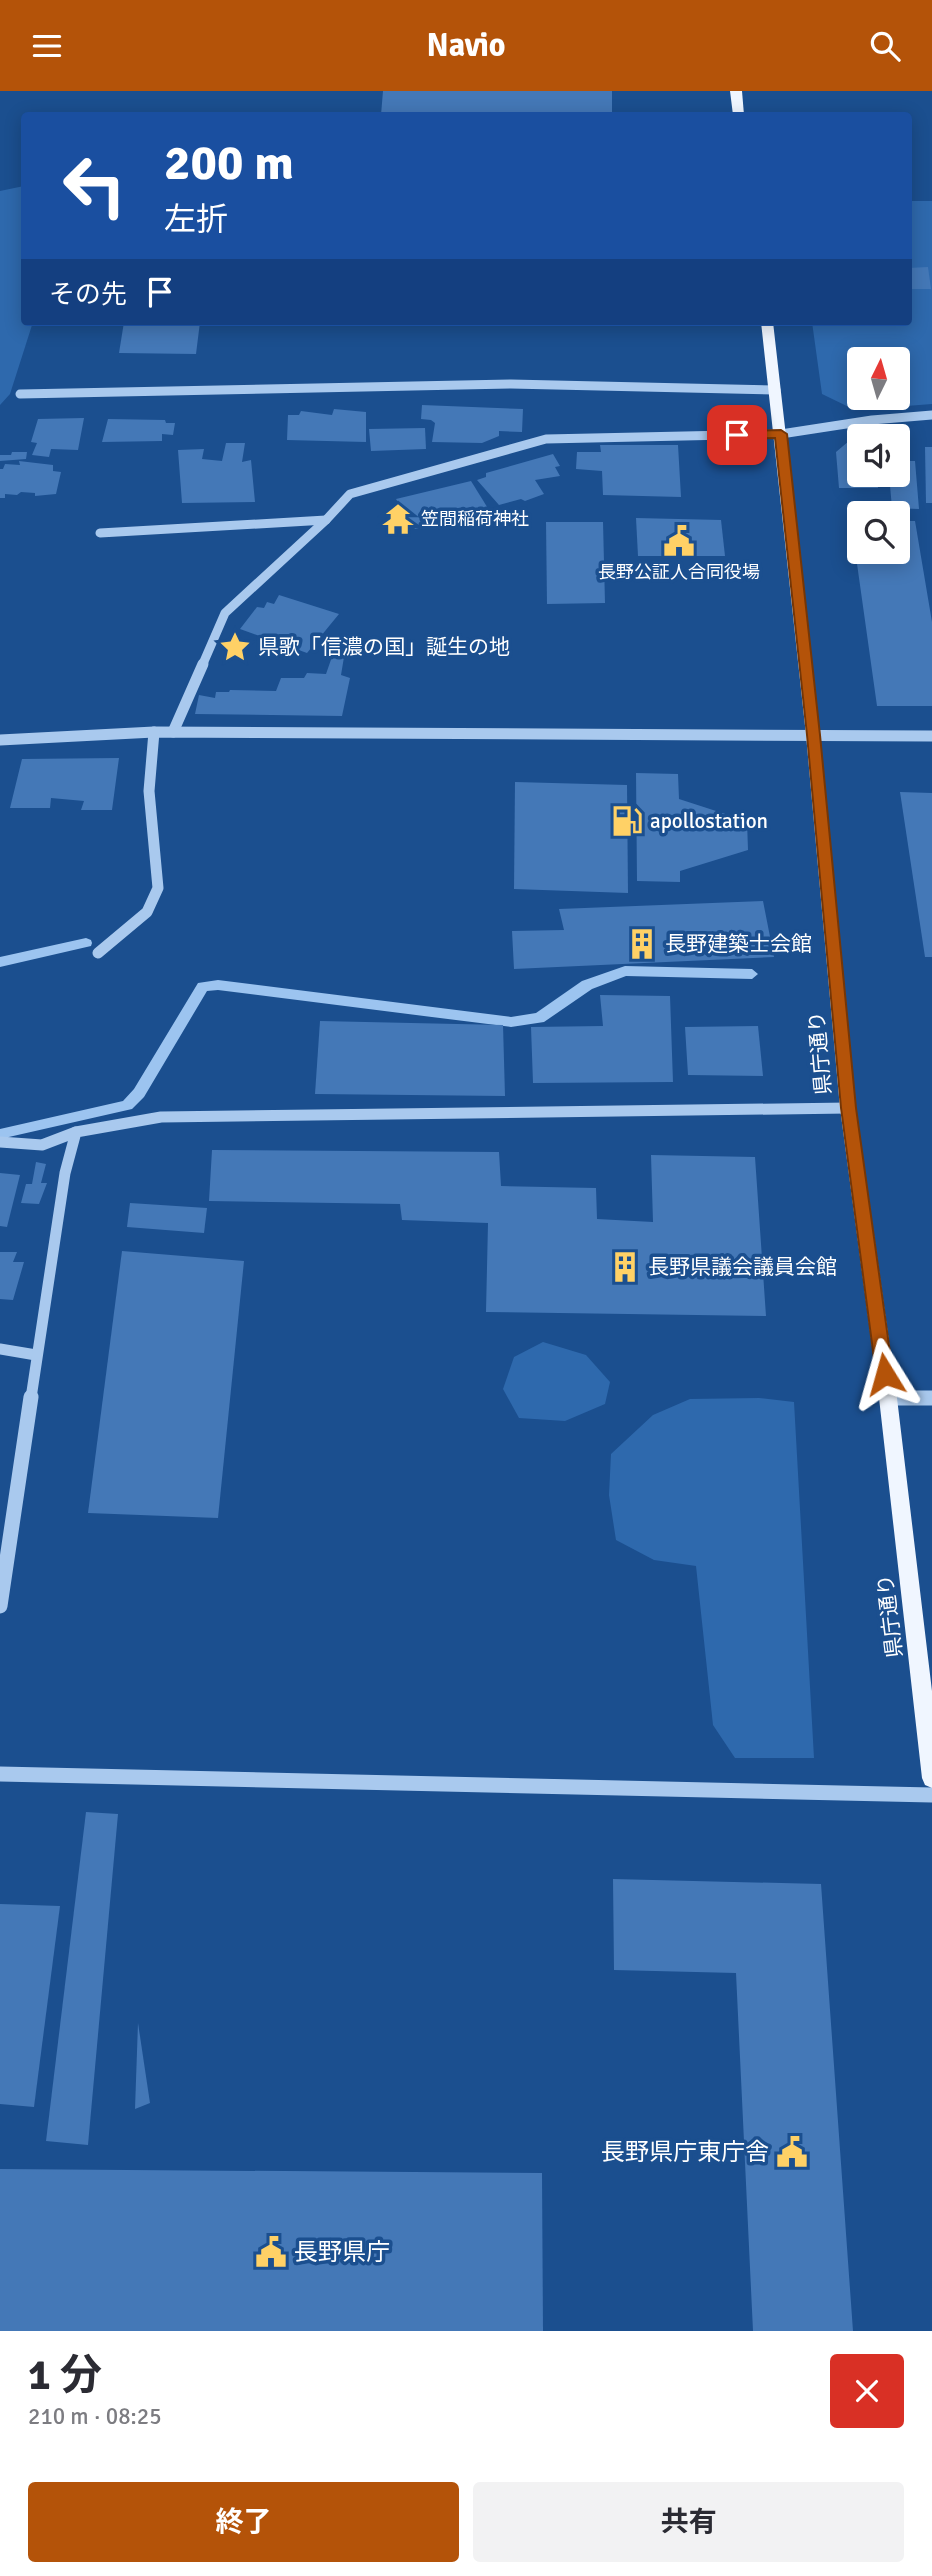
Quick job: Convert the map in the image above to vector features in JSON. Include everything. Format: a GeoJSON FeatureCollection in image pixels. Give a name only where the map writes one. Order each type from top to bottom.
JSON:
{"type":"FeatureCollection","features":[{"type":"Feature","properties":{"kind":"main road"},"geometry":{"type":"LineString","coordinates":[[736,91],[739,112]]}},
{"type":"Feature","properties":{"kind":"main road","name":"県庁通り"},"geometry":{"type":"LineString","coordinates":[[767,326],[781,434],[813,735],[848,1108],[888,1398],[932,1778]]}},
{"type":"Feature","properties":{"kind":"street"},"geometry":{"type":"LineString","coordinates":[[20,394],[511,384],[776,390]]}},
{"type":"Feature","properties":{"kind":"street"},"geometry":{"type":"LineString","coordinates":[[173,732],[225,613],[326,520],[350,494],[546,439],[781,434],[873,420],[932,415]]}},
{"type":"Feature","properties":{"kind":"street"},"geometry":{"type":"LineString","coordinates":[[100,533],[326,520]]}},
{"type":"Feature","properties":{"kind":"street"},"geometry":{"type":"LineString","coordinates":[[0,740],[153,732],[932,736]]}},
{"type":"Feature","properties":{"kind":"street"},"geometry":{"type":"LineString","coordinates":[[98,953],[147,912],[158,888],[149,791],[153,732]]}},
{"type":"Feature","properties":{"kind":"street"},"geometry":{"type":"LineString","coordinates":[[0,1142],[42,1145],[76,1132],[161,1117],[848,1108]]}},
{"type":"Feature","properties":{"kind":"street"},"geometry":{"type":"LineString","coordinates":[[0,1606],[65,1173],[76,1132]]}},
{"type":"Feature","properties":{"kind":"street"},"geometry":{"type":"LineString","coordinates":[[0,1349],[36,1355]]}},
{"type":"Feature","properties":{"kind":"street"},"geometry":{"type":"LineString","coordinates":[[888,1398],[932,1398]]}},
{"type":"Feature","properties":{"kind":"street"},"geometry":{"type":"LineString","coordinates":[[0,1774],[932,1795]]}},
{"type":"Feature","properties":{"kind":"shaded area"},"geometry":{"type":"Polygon","coordinates":[[[21,187],[21,326],[32,326],[10,394],[0,405],[0,191],[21,187]]]}},
{"type":"Feature","properties":{"kind":"shaded area"},"geometry":{"type":"Polygon","coordinates":[[[912,201],[932,201],[932,404],[910,406],[910,347],[847,347],[847,406],[822,394],[813,326],[912,326],[912,201]]]}},
{"type":"Feature","properties":{"kind":"shaded area"},"geometry":{"type":"Polygon","coordinates":[[[543,1342],[586,1355],[610,1382],[605,1404],[565,1421],[519,1418],[503,1389],[514,1357],[543,1342]]]}},
{"type":"Feature","properties":{"kind":"shaded area"},"geometry":{"type":"Polygon","coordinates":[[[759,1398],[794,1402],[814,1758],[735,1758],[713,1725],[696,1566],[654,1560],[616,1540],[609,1495],[611,1454],[653,1415],[690,1399],[759,1398]]]}},
{"type":"Feature","properties":{"kind":"building"},"geometry":{"type":"Polygon","coordinates":[[[383,91],[612,91],[612,112],[381,112],[383,91]]]}},
{"type":"Feature","properties":{"kind":"building"},"geometry":{"type":"Polygon","coordinates":[[[928,267],[931,289],[912,289],[912,268],[928,267]]]}},
{"type":"Feature","properties":{"kind":"building"},"geometry":{"type":"Polygon","coordinates":[[[123,326],[200,326],[196,354],[119,353],[123,326]]]}},
{"type":"Feature","properties":{"kind":"building"},"geometry":{"type":"Polygon","coordinates":[[[422,405],[523,409],[522,432],[499,431],[499,436],[482,443],[432,442],[435,423],[421,419],[422,405]]]}},
{"type":"Feature","properties":{"kind":"building"},"geometry":{"type":"Polygon","coordinates":[[[334,409],[366,412],[366,442],[287,440],[288,415],[299,415],[301,411],[332,415],[334,409]]]}},
{"type":"Feature","properties":{"kind":"building"},"geometry":{"type":"Polygon","coordinates":[[[84,418],[78,450],[51,449],[49,457],[32,455],[37,443],[31,442],[38,419],[84,418]]]}},
{"type":"Feature","properties":{"kind":"building"},"geometry":{"type":"Polygon","coordinates":[[[108,419],[165,420],[166,423],[175,423],[173,435],[162,434],[162,441],[102,442],[108,419]]]}},
{"type":"Feature","properties":{"kind":"building"},"geometry":{"type":"Polygon","coordinates":[[[425,428],[426,449],[371,451],[369,429],[425,428]]]}},
{"type":"Feature","properties":{"kind":"building"},"geometry":{"type":"Polygon","coordinates":[[[226,443],[245,443],[242,462],[251,460],[255,502],[182,503],[178,450],[204,449],[202,459],[222,461],[226,443]]]}},
{"type":"Feature","properties":{"kind":"building"},"geometry":{"type":"Polygon","coordinates":[[[847,443],[847,487],[878,488],[839,488],[836,452],[847,443]]]}},
{"type":"Feature","properties":{"kind":"building"},"geometry":{"type":"Polygon","coordinates":[[[600,445],[678,445],[681,497],[603,495],[602,471],[576,469],[577,452],[601,452],[600,445]]]}},
{"type":"Feature","properties":{"kind":"building"},"geometry":{"type":"Polygon","coordinates":[[[925,447],[932,447],[932,503],[926,503],[925,447]]]}},
{"type":"Feature","properties":{"kind":"building"},"geometry":{"type":"Polygon","coordinates":[[[12,452],[27,452],[26,459],[0,461],[0,455],[11,455],[12,452]]]}},
{"type":"Feature","properties":{"kind":"building"},"geometry":{"type":"Polygon","coordinates":[[[553,454],[560,466],[555,467],[560,476],[535,480],[544,494],[525,501],[521,499],[499,505],[477,480],[486,477],[486,473],[553,454]]]}},
{"type":"Feature","properties":{"kind":"building"},"geometry":{"type":"Polygon","coordinates":[[[19,461],[53,465],[53,471],[61,472],[56,494],[35,496],[35,493],[21,492],[17,495],[5,494],[5,498],[0,498],[0,469],[3,469],[5,464],[20,465],[19,461]]]}},
{"type":"Feature","properties":{"kind":"building"},"geometry":{"type":"Polygon","coordinates":[[[910,461],[915,461],[919,509],[910,509],[910,501],[891,501],[890,487],[910,487],[910,461]]]}},
{"type":"Feature","properties":{"kind":"building"},"geometry":{"type":"Polygon","coordinates":[[[471,481],[489,510],[415,529],[396,499],[471,481]]]}},
{"type":"Feature","properties":{"kind":"building"},"geometry":{"type":"Polygon","coordinates":[[[636,518],[721,520],[725,556],[638,556],[636,518]]]}},
{"type":"Feature","properties":{"kind":"building"},"geometry":{"type":"Polygon","coordinates":[[[910,521],[915,521],[932,622],[932,706],[877,706],[857,564],[910,564],[910,521]]]}},
{"type":"Feature","properties":{"kind":"building"},"geometry":{"type":"Polygon","coordinates":[[[546,522],[603,522],[605,603],[547,604],[546,522]]]}},
{"type":"Feature","properties":{"kind":"building"},"geometry":{"type":"Polygon","coordinates":[[[279,595],[339,614],[307,653],[240,629],[257,607],[264,608],[267,602],[274,604],[279,595]]]}},
{"type":"Feature","properties":{"kind":"building"},"geometry":{"type":"Polygon","coordinates":[[[334,651],[345,651],[341,675],[350,678],[342,716],[195,714],[199,695],[215,698],[216,692],[230,690],[276,691],[281,678],[304,678],[307,673],[326,674],[334,651]]]}},
{"type":"Feature","properties":{"kind":"building"},"geometry":{"type":"Polygon","coordinates":[[[119,758],[112,810],[81,810],[84,801],[51,798],[50,808],[10,808],[22,759],[119,758]]]}},
{"type":"Feature","properties":{"kind":"building"},"geometry":{"type":"Polygon","coordinates":[[[636,773],[678,774],[679,799],[747,821],[748,850],[680,871],[680,882],[637,881],[636,773]]]}},
{"type":"Feature","properties":{"kind":"building"},"geometry":{"type":"Polygon","coordinates":[[[515,782],[627,785],[628,893],[514,889],[515,782]]]}},
{"type":"Feature","properties":{"kind":"building"},"geometry":{"type":"Polygon","coordinates":[[[900,792],[932,793],[932,957],[925,957],[900,792]]]}},
{"type":"Feature","properties":{"kind":"building","name":"長野建築士会館"},"geometry":{"type":"Polygon","coordinates":[[[763,901],[774,957],[514,969],[512,931],[564,930],[559,909],[763,901]]]}},
{"type":"Feature","properties":{"kind":"building"},"geometry":{"type":"Polygon","coordinates":[[[600,995],[670,996],[673,1082],[533,1083],[531,1027],[603,1026],[600,995]]]}},
{"type":"Feature","properties":{"kind":"building"},"geometry":{"type":"Polygon","coordinates":[[[320,1021],[503,1025],[505,1096],[315,1094],[320,1021]]]}},
{"type":"Feature","properties":{"kind":"building"},"geometry":{"type":"Polygon","coordinates":[[[758,1026],[763,1076],[688,1075],[685,1027],[758,1026]]]}},
{"type":"Feature","properties":{"kind":"building","name":"長野県議会議員会館"},"geometry":{"type":"Polygon","coordinates":[[[212,1150],[499,1152],[501,1186],[596,1188],[597,1219],[653,1222],[651,1155],[755,1157],[766,1316],[486,1312],[488,1223],[402,1220],[400,1204],[209,1201],[212,1150]]]}},
{"type":"Feature","properties":{"kind":"building"},"geometry":{"type":"Polygon","coordinates":[[[36,1162],[46,1164],[41,1183],[47,1183],[39,1204],[21,1203],[26,1184],[32,1184],[36,1162]]]}},
{"type":"Feature","properties":{"kind":"building"},"geometry":{"type":"Polygon","coordinates":[[[0,1173],[20,1175],[7,1227],[0,1226],[0,1173]]]}},
{"type":"Feature","properties":{"kind":"building"},"geometry":{"type":"Polygon","coordinates":[[[130,1203],[207,1208],[204,1233],[127,1227],[130,1203]]]}},
{"type":"Feature","properties":{"kind":"building"},"geometry":{"type":"Polygon","coordinates":[[[122,1251],[244,1261],[218,1518],[88,1513],[122,1251]]]}},
{"type":"Feature","properties":{"kind":"building"},"geometry":{"type":"Polygon","coordinates":[[[0,1252],[17,1252],[13,1262],[24,1262],[13,1300],[0,1299],[0,1252]]]}},
{"type":"Feature","properties":{"kind":"building"},"geometry":{"type":"Polygon","coordinates":[[[86,1812],[118,1814],[88,2145],[46,2141],[86,1812]]]}},
{"type":"Feature","properties":{"kind":"building","name":"長野県庁東庁舎"},"geometry":{"type":"Polygon","coordinates":[[[613,1879],[821,1884],[853,2331],[753,2331],[736,1973],[614,1970],[613,1879]]]}},
{"type":"Feature","properties":{"kind":"building"},"geometry":{"type":"Polygon","coordinates":[[[0,1904],[60,1906],[34,2107],[0,2104],[0,1904]]]}},
{"type":"Feature","properties":{"kind":"building"},"geometry":{"type":"Polygon","coordinates":[[[138,2023],[150,2103],[135,2109],[138,2023]]]}},
{"type":"Feature","properties":{"kind":"building","name":"長野県庁"},"geometry":{"type":"Polygon","coordinates":[[[0,2169],[542,2173],[543,2331],[0,2331],[0,2169]]]}},
{"type":"Feature","properties":{"kind":"waterway"},"geometry":{"type":"LineString","coordinates":[[0,962],[86,943]]}},
{"type":"Feature","properties":{"kind":"waterway"},"geometry":{"type":"LineString","coordinates":[[0,1134],[127,1105],[139,1093],[203,987],[218,985],[511,1022],[539,1018],[587,985],[625,971],[752,974]]}},
{"type":"Feature","properties":{"kind":"place","name":"笠間稲荷神社"},"geometry":{"type":"Point","coordinates":[398,519]}},
{"type":"Feature","properties":{"kind":"place","name":"長野公証人合同役場"},"geometry":{"type":"Point","coordinates":[679,541]}},
{"type":"Feature","properties":{"kind":"place","name":"県歌「信濃の国」誕生の地"},"geometry":{"type":"Point","coordinates":[235,647]}},
{"type":"Feature","properties":{"kind":"place","name":"apollostation"},"geometry":{"type":"Point","coordinates":[627,821]}},
{"type":"Feature","properties":{"kind":"place","name":"長野建築士会館"},"geometry":{"type":"Point","coordinates":[642,944]}},
{"type":"Feature","properties":{"kind":"place","name":"長野県議会議員会館"},"geometry":{"type":"Point","coordinates":[625,1267]}},
{"type":"Feature","properties":{"kind":"place","name":"長野県庁東庁舎"},"geometry":{"type":"Point","coordinates":[792,2152]}},
{"type":"Feature","properties":{"kind":"place","name":"長野県庁"},"geometry":{"type":"Point","coordinates":[271,2252]}},
{"type":"Feature","properties":{"kind":"route"},"geometry":{"type":"LineString","coordinates":[[737,435],[781,434],[848,1108],[885,1374]]}}]}
